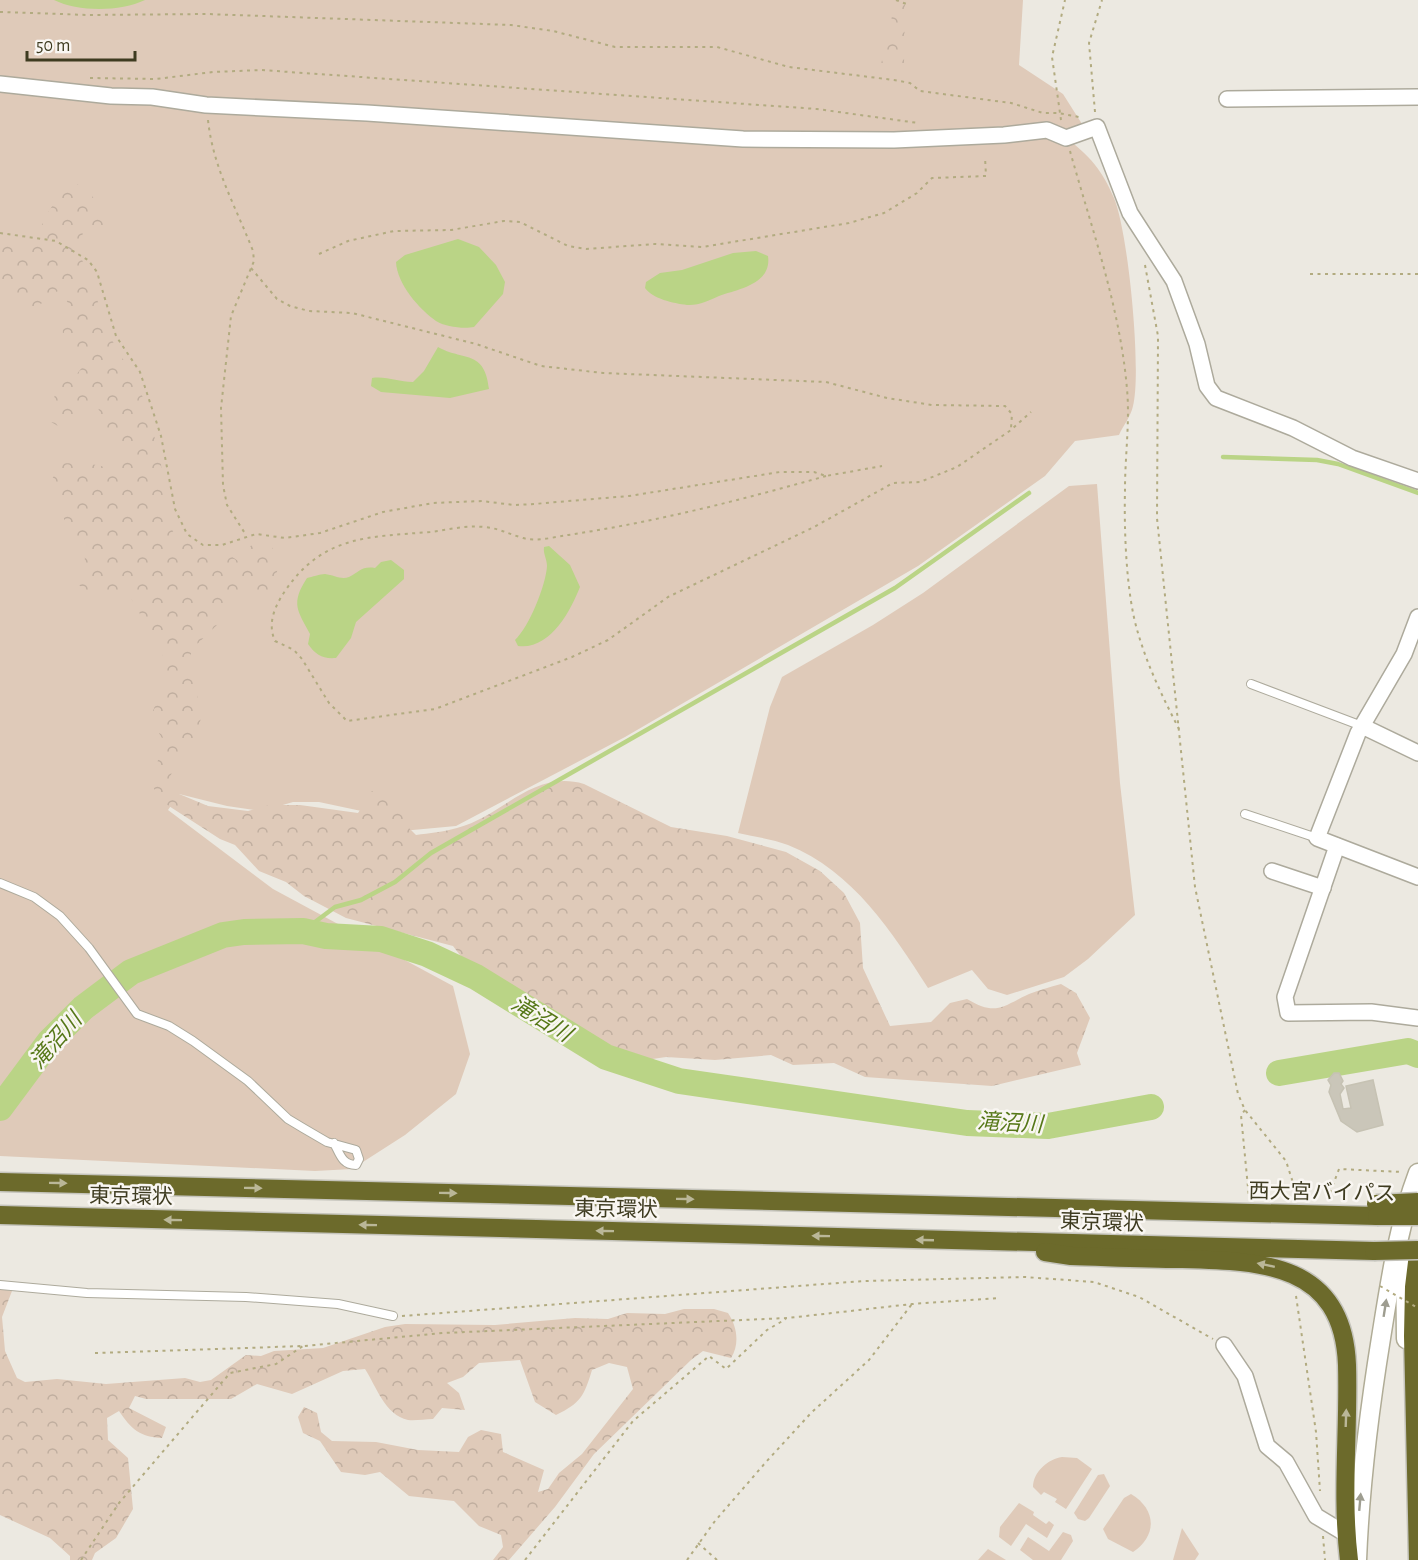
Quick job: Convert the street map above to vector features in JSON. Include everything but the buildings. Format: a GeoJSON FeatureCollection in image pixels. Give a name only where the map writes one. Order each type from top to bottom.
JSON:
{"type":"FeatureCollection","features":[{"type":"Feature","properties":{"kind":"highway","name":"東京環状"},"geometry":{"type":"LineString","coordinates":[[0,1182],[1224,1213]]}},
{"type":"Feature","properties":{"kind":"highway"},"geometry":{"type":"LineString","coordinates":[[1377,1210],[1418,1202]]}},
{"type":"Feature","properties":{"kind":"highway","name":"西大宮バイパス"},"geometry":{"type":"LineString","coordinates":[[1224,1213],[1278,1214],[1377,1210],[1418,1216]]}},
{"type":"Feature","properties":{"kind":"highway","name":"東京環状"},"geometry":{"type":"LineString","coordinates":[[0,1215],[970,1241],[1071,1256],[1234,1254]]}},
{"type":"Feature","properties":{"kind":"highway"},"geometry":{"type":"LineString","coordinates":[[1234,1254],[1374,1251],[1417,1260],[1415,1418],[1418,1560]]}},
{"type":"Feature","properties":{"kind":"highway"},"geometry":{"type":"LineString","coordinates":[[1234,1254],[1301,1277],[1315,1286],[1335,1311],[1346,1344],[1346,1534],[1349,1560]]}},
{"type":"Feature","properties":{"kind":"street"},"geometry":{"type":"LineString","coordinates":[[0,84],[101,95],[152,97],[206,105],[367,113],[546,127],[743,138],[906,139],[993,136],[1047,130],[1066,138],[1097,128],[1130,213],[1174,281],[1197,344],[1207,386],[1216,398],[1293,429],[1352,458],[1418,481]]}},
{"type":"Feature","properties":{"kind":"street"},"geometry":{"type":"LineString","coordinates":[[1227,99],[1418,97]]}},
{"type":"Feature","properties":{"kind":"street"},"geometry":{"type":"LineString","coordinates":[[1418,617],[1404,654],[1362,726],[1317,838],[1418,877]]}},
{"type":"Feature","properties":{"kind":"street"},"geometry":{"type":"LineString","coordinates":[[1362,726],[1418,753]]}},
{"type":"Feature","properties":{"kind":"street"},"geometry":{"type":"LineString","coordinates":[[1336,846],[1285,997],[1287,1013],[1371,1012],[1418,1018]]}},
{"type":"Feature","properties":{"kind":"street"},"geometry":{"type":"LineString","coordinates":[[1272,871],[1323,888]]}},
{"type":"Feature","properties":{"kind":"street"},"geometry":{"type":"LineString","coordinates":[[1415,1174],[1404,1274],[1406,1340],[1415,1418]]}},
{"type":"Feature","properties":{"kind":"street"},"geometry":{"type":"LineString","coordinates":[[1357,1560],[1367,1424],[1390,1277],[1415,1174]]}},
{"type":"Feature","properties":{"kind":"street"},"geometry":{"type":"LineString","coordinates":[[1224,1345],[1245,1376],[1267,1446],[1286,1462],[1316,1516],[1346,1534]]}},
{"type":"Feature","properties":{"kind":"lane"},"geometry":{"type":"LineString","coordinates":[[1251,684],[1362,726]]}},
{"type":"Feature","properties":{"kind":"lane"},"geometry":{"type":"LineString","coordinates":[[1245,814],[1317,838]]}},
{"type":"Feature","properties":{"kind":"lane"},"geometry":{"type":"LineString","coordinates":[[0,883],[41,901],[60,916],[88,948],[136,1014],[169,1026],[193,1041],[248,1082],[288,1119],[334,1143]]}},
{"type":"Feature","properties":{"kind":"lane"},"geometry":{"type":"LineString","coordinates":[[0,1285],[87,1293],[246,1297],[338,1304],[393,1316]]}},
{"type":"Feature","properties":{"kind":"path"},"geometry":{"type":"LineString","coordinates":[[896,0],[909,5]]}},
{"type":"Feature","properties":{"kind":"path"},"geometry":{"type":"LineString","coordinates":[[1065,0],[1052,57],[1058,112],[1118,321],[1128,392],[1125,492],[1131,600],[1138,632],[1158,687],[1181,731]]}},
{"type":"Feature","properties":{"kind":"path"},"geometry":{"type":"LineString","coordinates":[[1097,128],[1089,43],[1102,0]]}},
{"type":"Feature","properties":{"kind":"path"},"geometry":{"type":"LineString","coordinates":[[0,12],[89,15],[207,14],[510,25],[553,31],[615,47],[717,47],[789,67],[881,77],[910,83],[920,91],[1011,103],[1044,113],[1058,112],[1083,118],[1097,128]]}},
{"type":"Feature","properties":{"kind":"path"},"geometry":{"type":"LineString","coordinates":[[82,78],[156,79],[213,72],[261,70],[817,108],[921,123]]}},
{"type":"Feature","properties":{"kind":"path"},"geometry":{"type":"LineString","coordinates":[[206,105],[211,150],[253,251],[251,268],[231,316],[221,408],[223,486],[227,506],[246,535]]}},
{"type":"Feature","properties":{"kind":"path"},"geometry":{"type":"LineString","coordinates":[[319,254],[348,241],[394,231],[451,230],[504,221],[520,222],[568,246],[586,249],[656,244],[702,246],[753,240],[849,223],[884,213],[917,193],[932,178],[986,176],[985,157]]}},
{"type":"Feature","properties":{"kind":"path"},"geometry":{"type":"LineString","coordinates":[[0,233],[56,241],[88,260],[103,285],[105,306],[116,336],[140,372],[161,436],[171,496],[184,529],[195,541],[211,546],[222,545],[246,535],[285,537],[320,533],[383,512],[442,502],[482,501],[514,505],[534,504],[629,496],[780,472],[814,472],[826,476]]}},
{"type":"Feature","properties":{"kind":"path"},"geometry":{"type":"LineString","coordinates":[[1142,255],[1154,299],[1158,336],[1157,518],[1181,731],[1195,887],[1238,1095],[1245,1110],[1286,1161],[1295,1190]]}},
{"type":"Feature","properties":{"kind":"path"},"geometry":{"type":"LineString","coordinates":[[251,268],[277,299],[290,306],[309,310],[352,313],[476,344],[541,366],[603,373],[826,382],[887,398],[932,405],[1005,406],[1012,414],[1011,430]]}},
{"type":"Feature","properties":{"kind":"path"},"geometry":{"type":"LineString","coordinates":[[1310,274],[1418,274]]}},
{"type":"Feature","properties":{"kind":"path"},"geometry":{"type":"LineString","coordinates":[[882,466],[826,476],[807,484],[684,513],[546,538],[523,538],[500,529],[465,525],[363,538],[317,555],[303,567],[278,601],[272,617],[271,633],[275,641],[294,650],[302,659],[328,703],[347,721],[435,709],[544,670],[591,649],[608,640],[669,597],[814,527],[893,483],[920,482],[957,467],[1011,430],[1031,412]]}},
{"type":"Feature","properties":{"kind":"path"},"geometry":{"type":"LineString","coordinates":[[1245,1110],[1240,1115],[1249,1200]]}},
{"type":"Feature","properties":{"kind":"path"},"geometry":{"type":"LineString","coordinates":[[1328,1197],[1339,1169],[1415,1174]]}},
{"type":"Feature","properties":{"kind":"path"},"geometry":{"type":"LineString","coordinates":[[393,1316],[864,1281],[1025,1277],[1094,1282],[1139,1297],[1224,1345]]}},
{"type":"Feature","properties":{"kind":"path"},"geometry":{"type":"LineString","coordinates":[[1380,1286],[1418,1308]]}},
{"type":"Feature","properties":{"kind":"path"},"geometry":{"type":"LineString","coordinates":[[1296,1296],[1316,1432],[1321,1501]]}},
{"type":"Feature","properties":{"kind":"path"},"geometry":{"type":"LineString","coordinates":[[95,1353],[304,1346],[443,1333],[788,1318],[912,1304],[999,1298]]}},
{"type":"Feature","properties":{"kind":"path"},"geometry":{"type":"LineString","coordinates":[[687,1560],[715,1521],[811,1413],[869,1360],[912,1304]]}},
{"type":"Feature","properties":{"kind":"path"},"geometry":{"type":"LineString","coordinates":[[525,1560],[633,1421],[709,1356],[726,1369],[766,1330],[788,1318]]}},
{"type":"Feature","properties":{"kind":"path"},"geometry":{"type":"LineString","coordinates":[[81,1560],[119,1503],[206,1397],[230,1373],[276,1364],[304,1346]]}},
{"type":"Feature","properties":{"kind":"path"},"geometry":{"type":"LineString","coordinates":[[699,1543],[717,1560]]}},
{"type":"Feature","properties":{"kind":"path"},"geometry":{"type":"LineString","coordinates":[[1323,1544],[1324,1560]]}},
{"type":"Feature","properties":{"kind":"green space"},"geometry":{"type":"Polygon","coordinates":[[[0,0],[1023,0],[1019,65],[1063,94],[1082,124],[1066,138],[1082,151],[1100,171],[1114,198],[1129,269],[1135,334],[1135,388],[1129,417],[1119,435],[1075,441],[1045,476],[918,566],[625,737],[456,826],[402,831],[366,812],[319,802],[293,802],[262,811],[227,806],[179,794],[168,810],[273,889],[453,986],[470,1054],[456,1094],[405,1135],[352,1169],[315,1171],[0,1156],[0,0]]]}},
{"type":"Feature","properties":{"kind":"green space"},"geometry":{"type":"Polygon","coordinates":[[[890,0],[905,0],[904,65],[890,67],[881,64],[892,23],[890,0]]]}},
{"type":"Feature","properties":{"kind":"green space"},"geometry":{"type":"Polygon","coordinates":[[[77,184],[91,193],[96,204],[104,206],[107,214],[103,225],[83,228],[81,258],[91,278],[106,330],[138,385],[148,411],[161,463],[164,515],[176,537],[231,556],[244,565],[253,559],[249,547],[255,543],[270,542],[279,565],[270,594],[247,596],[234,601],[216,626],[192,649],[189,663],[202,715],[190,754],[175,766],[170,777],[172,791],[208,806],[248,811],[269,805],[300,805],[358,813],[364,804],[364,795],[375,790],[402,801],[406,811],[403,822],[416,835],[457,828],[473,822],[533,788],[549,783],[565,781],[584,784],[671,827],[727,836],[786,852],[820,871],[844,893],[860,923],[863,968],[890,1026],[931,1022],[950,1003],[967,999],[985,1007],[998,1008],[1061,984],[1076,993],[1090,1018],[1077,1053],[1081,1065],[992,1086],[865,1077],[834,1063],[793,1065],[771,1055],[715,1060],[666,1057],[639,1061],[535,1005],[463,959],[453,946],[346,918],[304,896],[286,882],[259,871],[235,845],[220,839],[158,799],[152,783],[154,770],[165,743],[154,725],[153,711],[166,677],[162,650],[145,635],[139,611],[124,587],[109,596],[85,590],[73,580],[82,569],[85,558],[64,532],[64,506],[51,481],[61,463],[88,463],[108,468],[121,468],[118,450],[97,406],[84,402],[68,432],[46,419],[55,395],[53,383],[59,373],[76,375],[84,365],[64,337],[64,326],[71,309],[61,290],[48,295],[38,308],[21,307],[7,288],[0,283],[0,237],[25,243],[38,236],[52,206],[77,184]]]}},
{"type":"Feature","properties":{"kind":"green space"},"geometry":{"type":"Polygon","coordinates":[[[1097,484],[1120,783],[1135,915],[1088,959],[1064,977],[1007,995],[988,989],[972,970],[928,988],[869,905],[832,870],[788,845],[738,833],[770,707],[782,677],[873,625],[923,593],[1069,486],[1097,484]]]}},
{"type":"Feature","properties":{"kind":"green space"},"geometry":{"type":"Polygon","coordinates":[[[0,1288],[12,1291],[2,1317],[5,1351],[17,1378],[25,1382],[57,1379],[106,1384],[185,1378],[200,1382],[211,1380],[246,1355],[261,1356],[274,1351],[323,1348],[385,1327],[405,1324],[495,1325],[575,1318],[608,1319],[627,1313],[665,1314],[684,1309],[714,1309],[728,1313],[734,1324],[736,1347],[731,1358],[703,1351],[691,1360],[594,1454],[555,1507],[509,1560],[493,1560],[503,1547],[501,1535],[479,1526],[454,1501],[409,1496],[380,1472],[365,1475],[341,1472],[320,1441],[303,1433],[298,1417],[304,1407],[317,1413],[321,1432],[332,1441],[376,1442],[418,1450],[459,1452],[468,1437],[481,1430],[501,1434],[503,1452],[544,1470],[538,1492],[548,1489],[559,1473],[582,1454],[633,1389],[627,1367],[609,1363],[592,1370],[580,1398],[571,1407],[556,1415],[535,1402],[520,1360],[479,1363],[463,1377],[447,1383],[459,1393],[465,1410],[442,1408],[433,1419],[408,1420],[393,1412],[382,1399],[365,1369],[343,1371],[292,1394],[257,1384],[231,1399],[146,1399],[135,1396],[129,1408],[166,1427],[162,1438],[148,1436],[137,1431],[119,1411],[107,1418],[108,1440],[128,1458],[133,1509],[116,1538],[95,1553],[92,1560],[70,1560],[70,1556],[50,1538],[0,1515],[0,1288]]]}},
{"type":"Feature","properties":{"kind":"green space"},"geometry":{"type":"Polygon","coordinates":[[[1062,1457],[1077,1458],[1092,1469],[1066,1509],[1055,1502],[1057,1499],[1044,1492],[1041,1495],[1033,1487],[1038,1471],[1052,1460],[1062,1457]]]}},
{"type":"Feature","properties":{"kind":"green space"},"geometry":{"type":"Polygon","coordinates":[[[1104,1474],[1110,1486],[1089,1518],[1085,1521],[1078,1519],[1074,1513],[1098,1475],[1104,1474]]]}},
{"type":"Feature","properties":{"kind":"green space"},"geometry":{"type":"Polygon","coordinates":[[[1131,1494],[1145,1507],[1151,1522],[1147,1538],[1133,1552],[1108,1539],[1103,1529],[1124,1498],[1131,1494]]]}},
{"type":"Feature","properties":{"kind":"green space"},"geometry":{"type":"Polygon","coordinates":[[[1019,1503],[1034,1512],[1033,1515],[1046,1524],[1049,1521],[1054,1525],[1047,1538],[1026,1524],[1011,1546],[999,1537],[1000,1527],[1019,1503]]]}},
{"type":"Feature","properties":{"kind":"green space"},"geometry":{"type":"Polygon","coordinates":[[[1182,1528],[1199,1554],[1195,1560],[1173,1560],[1182,1528]]]}},
{"type":"Feature","properties":{"kind":"green space"},"geometry":{"type":"Polygon","coordinates":[[[1063,1532],[1071,1535],[1073,1541],[1061,1560],[1033,1560],[1020,1550],[1028,1537],[1049,1551],[1063,1532]]]}},
{"type":"Feature","properties":{"kind":"green space"},"geometry":{"type":"Polygon","coordinates":[[[988,1549],[1006,1560],[978,1560],[988,1549]]]}},
{"type":"Feature","properties":{"kind":"shaded area"},"geometry":{"type":"Polygon","coordinates":[[[54,0],[145,0],[124,7],[99,9],[75,7],[54,0]]]}},
{"type":"Feature","properties":{"kind":"shaded area"},"geometry":{"type":"Polygon","coordinates":[[[458,239],[479,247],[496,265],[505,282],[503,294],[474,327],[455,327],[436,321],[410,295],[397,270],[396,262],[405,255],[458,239]]]}},
{"type":"Feature","properties":{"kind":"shaded area"},"geometry":{"type":"Polygon","coordinates":[[[756,251],[768,256],[768,265],[760,279],[744,288],[695,305],[658,298],[645,288],[646,282],[660,273],[682,270],[733,253],[756,251]]]}},
{"type":"Feature","properties":{"kind":"shaded area"},"geometry":{"type":"Polygon","coordinates":[[[438,347],[477,362],[487,376],[489,389],[450,398],[381,392],[371,386],[372,378],[413,382],[424,371],[438,347]]]}},
{"type":"Feature","properties":{"kind":"shaded area"},"geometry":{"type":"Polygon","coordinates":[[[549,546],[570,565],[580,587],[571,607],[549,636],[529,646],[518,646],[515,640],[526,626],[544,584],[547,566],[544,547],[549,546]]]}},
{"type":"Feature","properties":{"kind":"shaded area"},"geometry":{"type":"Polygon","coordinates":[[[391,560],[404,570],[404,579],[356,622],[351,638],[336,658],[327,658],[317,654],[308,644],[310,634],[299,613],[297,601],[307,578],[325,574],[346,578],[364,569],[375,568],[381,562],[391,560]]]}},
{"type":"Feature","properties":{"kind":"waterway"},"geometry":{"type":"LineString","coordinates":[[1223,457],[1317,460],[1338,464],[1418,493]]}},
{"type":"Feature","properties":{"kind":"waterway"},"geometry":{"type":"LineString","coordinates":[[303,931],[335,907],[361,900],[395,882],[431,853],[895,588],[1029,493]]}},
{"type":"Feature","properties":{"kind":"waterway","name":"滝沼川"},"geometry":{"type":"LineString","coordinates":[[0,1108],[49,1042],[83,1008],[131,972],[223,935],[244,932],[303,931],[326,936],[381,939],[427,954],[476,977],[606,1057],[679,1081],[967,1123],[1048,1126],[1151,1107]]}},
{"type":"Feature","properties":{"kind":"waterway","name":"滝沼川"},"geometry":{"type":"LineString","coordinates":[[1279,1073],[1408,1051],[1418,1055]]}}]}
